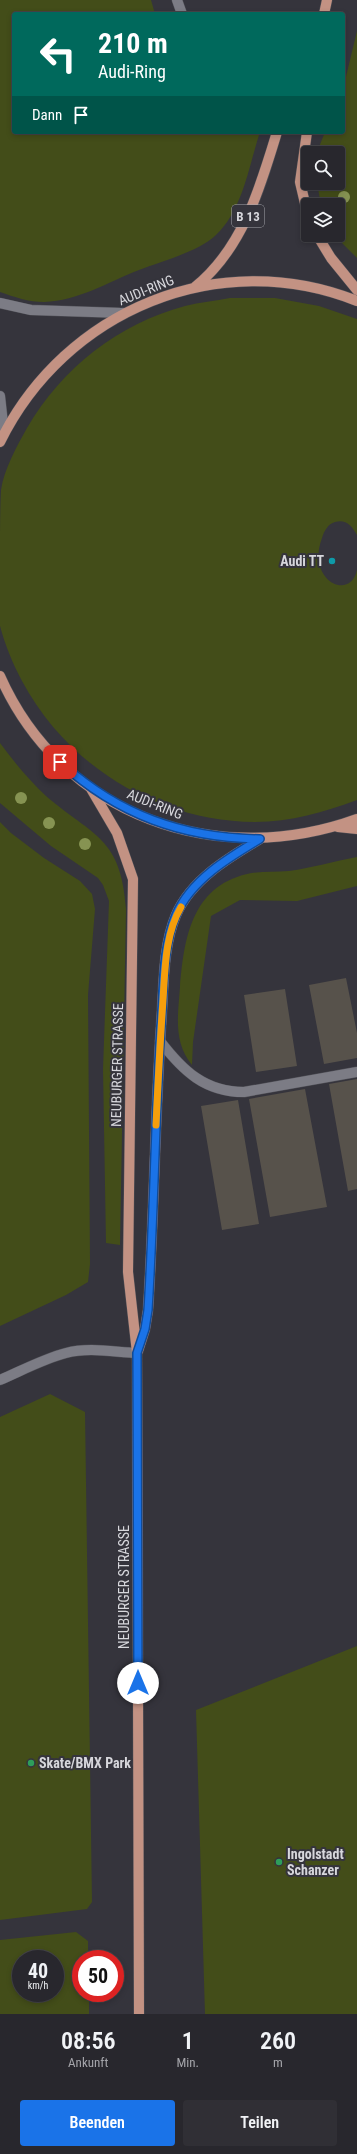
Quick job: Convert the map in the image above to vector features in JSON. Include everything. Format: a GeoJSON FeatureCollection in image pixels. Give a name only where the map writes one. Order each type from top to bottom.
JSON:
{"type":"FeatureCollection","features":[{"type":"Feature","properties":{"kind":"main road"},"geometry":{"type":"LineString","coordinates":[[324,12],[327,0]]}},
{"type":"Feature","properties":{"kind":"main road","name":"B 13"},"geometry":{"type":"LineString","coordinates":[[195,287],[218,265],[243,226],[263,178],[276,134]]}},
{"type":"Feature","properties":{"kind":"main road"},"geometry":{"type":"LineString","coordinates":[[304,198],[300,182],[307,134]]}},
{"type":"Feature","properties":{"kind":"main road"},"geometry":{"type":"LineString","coordinates":[[321,242],[331,258],[357,290]]}},
{"type":"Feature","properties":{"kind":"main road","name":"AUDI-RING"},"geometry":{"type":"LineString","coordinates":[[2,438],[28,396],[60,359],[81,341],[123,313],[146,303],[195,287],[220,283],[273,282],[324,290],[357,301]]}},
{"type":"Feature","properties":{"kind":"main road","name":"AUDI-RING"},"geometry":{"type":"LineString","coordinates":[[0,676],[20,713],[39,740],[56,758],[90,787],[135,813],[184,831],[234,838],[260,839],[311,833],[357,819]]}},
{"type":"Feature","properties":{"kind":"main road","name":"NEUBURGER STRASSE"},"geometry":{"type":"LineString","coordinates":[[90,787],[117,833],[133,880],[128,1272],[137,1353],[140,2014]]}},
{"type":"Feature","properties":{"kind":"main road"},"geometry":{"type":"LineString","coordinates":[[336,826],[357,829]]}},
{"type":"Feature","properties":{"kind":"main road","name":"NEUBURGER STRASSE"},"geometry":{"type":"LineString","coordinates":[[137,1353],[145,1329],[148,1310],[160,1041],[167,952],[176,915],[183,902],[202,880],[216,867],[260,839]]}},
{"type":"Feature","properties":{"kind":"street"},"geometry":{"type":"LineString","coordinates":[[177,0],[181,12]]}},
{"type":"Feature","properties":{"kind":"street"},"geometry":{"type":"LineString","coordinates":[[0,303],[31,310],[123,313]]}},
{"type":"Feature","properties":{"kind":"street"},"geometry":{"type":"LineString","coordinates":[[0,396],[2,438]]}},
{"type":"Feature","properties":{"kind":"street"},"geometry":{"type":"LineString","coordinates":[[160,1041],[176,1061],[192,1077],[228,1092],[244,1092],[357,1072]]}},
{"type":"Feature","properties":{"kind":"street"},"geometry":{"type":"LineString","coordinates":[[0,1380],[67,1352],[95,1350],[137,1353]]}},
{"type":"Feature","properties":{"kind":"green space"},"geometry":{"type":"Polygon","coordinates":[[[0,0],[151,0],[154,12],[12,12],[12,134],[259,134],[244,186],[233,213],[216,235],[200,246],[81,295],[57,301],[38,302],[0,292],[0,0]]]}},
{"type":"Feature","properties":{"kind":"green space"},"geometry":{"type":"Polygon","coordinates":[[[357,31],[357,258],[341,242],[345,242],[345,198],[320,198],[318,190],[345,190],[345,146],[319,146],[324,134],[345,134],[345,81],[357,31]]]}},
{"type":"Feature","properties":{"kind":"green space"},"geometry":{"type":"Polygon","coordinates":[[[230,298],[275,298],[319,306],[357,319],[357,535],[351,526],[345,522],[335,522],[328,526],[324,533],[319,553],[320,565],[324,575],[331,582],[339,585],[346,584],[353,580],[357,570],[357,800],[307,816],[268,822],[219,819],[184,812],[151,800],[119,783],[90,763],[64,739],[41,712],[15,668],[0,626],[1,490],[11,458],[41,406],[57,386],[94,351],[137,324],[160,314],[185,306],[230,298]]]}},
{"type":"Feature","properties":{"kind":"green space"},"geometry":{"type":"Polygon","coordinates":[[[0,743],[22,771],[46,796],[102,841],[111,852],[118,867],[123,885],[126,909],[120,1245],[106,1243],[103,1069],[109,901],[103,885],[98,878],[51,846],[0,803],[0,743]]]}},
{"type":"Feature","properties":{"kind":"green space"},"geometry":{"type":"Polygon","coordinates":[[[0,822],[11,833],[44,858],[80,881],[92,894],[95,909],[88,995],[90,1264],[88,1282],[66,1295],[0,1326],[0,822]]]}},
{"type":"Feature","properties":{"kind":"green space"},"geometry":{"type":"Polygon","coordinates":[[[357,857],[357,886],[297,901],[240,900],[211,916],[193,1042],[192,1065],[186,1056],[179,1038],[178,1008],[184,951],[194,918],[202,903],[213,891],[228,881],[247,874],[298,870],[357,857]]]}},
{"type":"Feature","properties":{"kind":"green space"},"geometry":{"type":"Polygon","coordinates":[[[50,1394],[85,1412],[92,1902],[87,1909],[0,1920],[0,1417],[50,1394]]]}},
{"type":"Feature","properties":{"kind":"green space","name":"Ingolstadt Schanzer"},"geometry":{"type":"Polygon","coordinates":[[[357,1646],[357,2014],[205,2014],[196,1710],[357,1646]]]}},
{"type":"Feature","properties":{"kind":"green space"},"geometry":{"type":"Polygon","coordinates":[[[76,1932],[88,1941],[88,1950],[72,1950],[72,2002],[89,2002],[89,2014],[0,2014],[0,1940],[76,1932]]]}},
{"type":"Feature","properties":{"kind":"building"},"geometry":{"type":"Polygon","coordinates":[[[346,978],[357,1033],[357,1058],[324,1064],[309,985],[346,978]]]}},
{"type":"Feature","properties":{"kind":"building"},"geometry":{"type":"Polygon","coordinates":[[[285,989],[297,1066],[256,1072],[244,995],[285,989]]]}},
{"type":"Feature","properties":{"kind":"building"},"geometry":{"type":"Polygon","coordinates":[[[357,1079],[357,1189],[348,1191],[329,1084],[357,1079]]]}},
{"type":"Feature","properties":{"kind":"building"},"geometry":{"type":"Polygon","coordinates":[[[305,1089],[327,1207],[270,1217],[249,1099],[305,1089]]]}},
{"type":"Feature","properties":{"kind":"building"},"geometry":{"type":"Polygon","coordinates":[[[238,1100],[259,1224],[222,1230],[201,1106],[238,1100]]]}},
{"type":"Feature","properties":{"kind":"slow traffic"},"geometry":{"type":"LineString","coordinates":[[156,1125],[160,1041],[167,952],[176,915],[181,907]]}},
{"type":"Feature","properties":{"kind":"place","name":"Audi TT"},"geometry":{"type":"Point","coordinates":[332,561]}},
{"type":"Feature","properties":{"kind":"place","name":"Skate/BMX Park"},"geometry":{"type":"Point","coordinates":[31,1763]}},
{"type":"Feature","properties":{"kind":"place","name":"Ingolstadt Schanzer"},"geometry":{"type":"Point","coordinates":[279,1862]}},
{"type":"Feature","properties":{"kind":"route"},"geometry":{"type":"LineString","coordinates":[[60,762],[90,787],[112,801],[135,813],[158,822],[184,831],[208,835],[260,839],[216,867],[192,890],[176,915],[167,952],[160,1041],[148,1310],[145,1329],[137,1353],[138,1683]]}}]}
